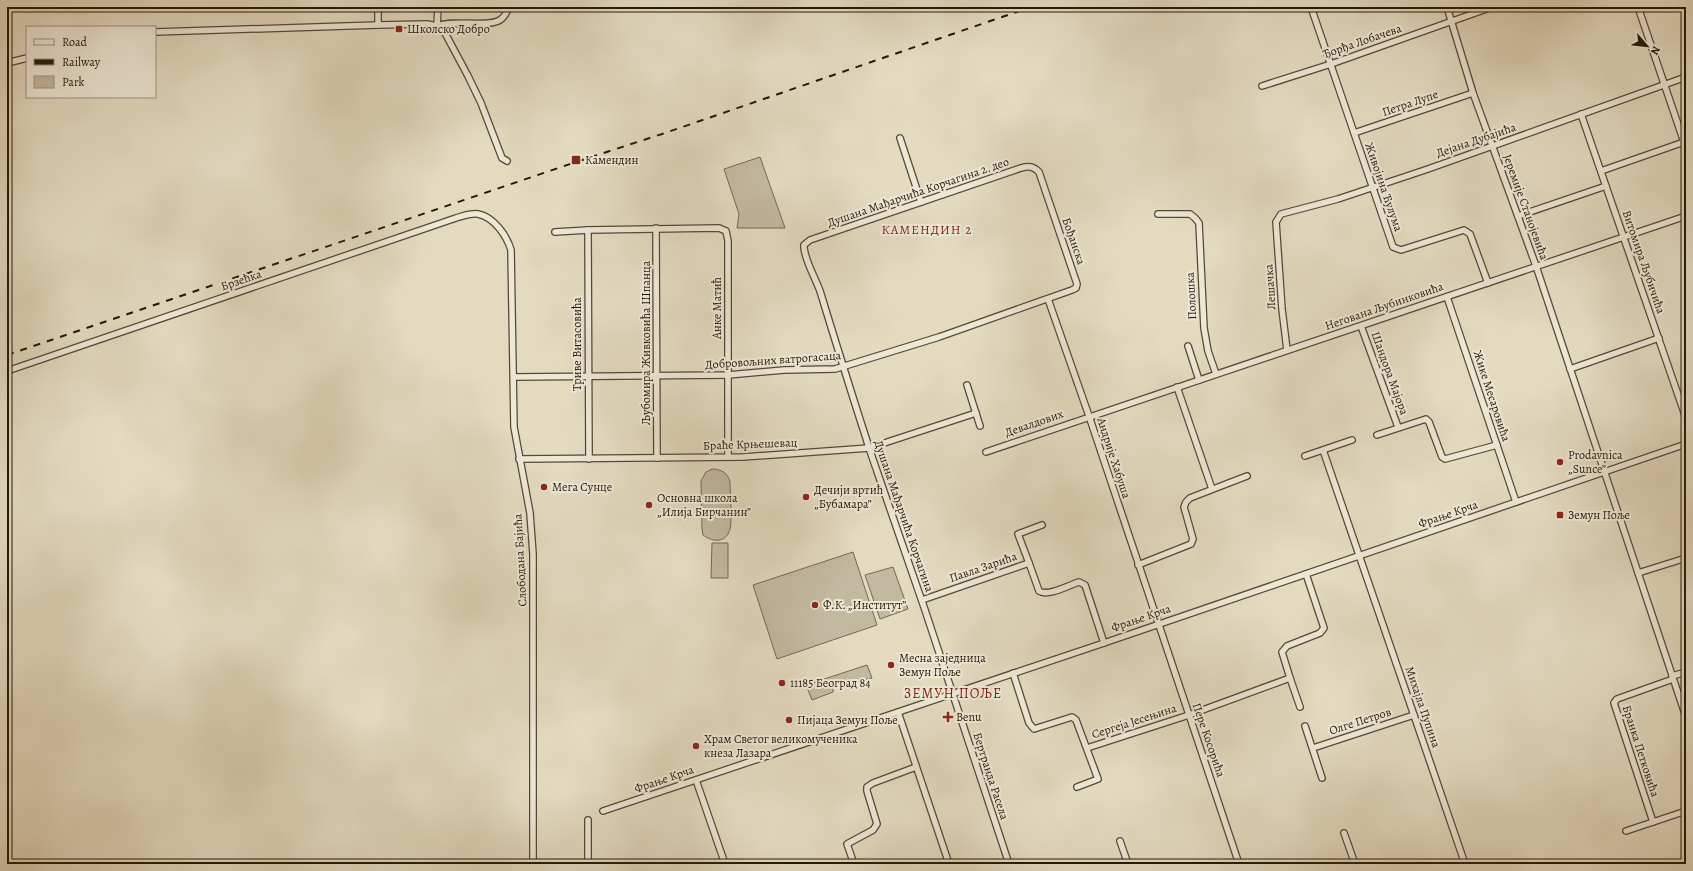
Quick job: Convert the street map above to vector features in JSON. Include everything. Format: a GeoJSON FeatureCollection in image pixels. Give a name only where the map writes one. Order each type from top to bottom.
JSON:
{"type":"FeatureCollection","features":[{"type":"Feature","properties":{"kind":"street"},"geometry":{"type":"LineString","coordinates":[[378,7],[378,25]]}},
{"type":"Feature","properties":{"kind":"street"},"geometry":{"type":"LineString","coordinates":[[437,26],[438,7]]}},
{"type":"Feature","properties":{"kind":"street"},"geometry":{"type":"LineString","coordinates":[[156,32],[378,25],[427,24],[437,26],[449,23],[496,22],[503,18],[509,7]]}},
{"type":"Feature","properties":{"kind":"street","name":"Живојина Ћулума"},"geometry":{"type":"LineString","coordinates":[[1311,7],[1395,249],[1401,250],[1464,230],[1470,234],[1488,283]]}},
{"type":"Feature","properties":{"kind":"street","name":"Јеремије Станојевића"},"geometry":{"type":"LineString","coordinates":[[1447,7],[1473,93],[1536,266],[1686,717]]}},
{"type":"Feature","properties":{"kind":"street","name":"Ђорђа Лобачева"},"geometry":{"type":"LineString","coordinates":[[1262,86],[1330,64],[1492,7]]}},
{"type":"Feature","properties":{"kind":"street"},"geometry":{"type":"LineString","coordinates":[[1638,7],[1686,148]]}},
{"type":"Feature","properties":{"kind":"street"},"geometry":{"type":"LineString","coordinates":[[437,26],[445,33],[468,76],[481,103],[502,158],[507,161]]}},
{"type":"Feature","properties":{"kind":"street"},"geometry":{"type":"LineString","coordinates":[[7,63],[26,58]]}},
{"type":"Feature","properties":{"kind":"street","name":"Дејана Дубајића"},"geometry":{"type":"LineString","coordinates":[[1276,222],[1279,216],[1284,214],[1373,188],[1686,77]]}},
{"type":"Feature","properties":{"kind":"street","name":"Петра Лупе"},"geometry":{"type":"LineString","coordinates":[[1354,133],[1473,93]]}},
{"type":"Feature","properties":{"kind":"street","name":"Витомира Љубичића"},"geometry":{"type":"LineString","coordinates":[[1581,114],[1686,418]]}},
{"type":"Feature","properties":{"kind":"street"},"geometry":{"type":"LineString","coordinates":[[900,138],[921,202]]}},
{"type":"Feature","properties":{"kind":"street"},"geometry":{"type":"LineString","coordinates":[[1601,171],[1684,142]]}},
{"type":"Feature","properties":{"kind":"street","name":"Душана Мађарчића Корчагина 2. део"},"geometry":{"type":"LineString","coordinates":[[804,245],[810,240],[1021,168],[1032,167],[1039,172]]}},
{"type":"Feature","properties":{"kind":"street","name":"Бођанска"},"geometry":{"type":"LineString","coordinates":[[1039,172],[1077,284],[1076,288],[1048,299]]}},
{"type":"Feature","properties":{"kind":"street"},"geometry":{"type":"LineString","coordinates":[[1518,216],[1606,186]]}},
{"type":"Feature","properties":{"kind":"street","name":"Брзећка"},"geometry":{"type":"LineString","coordinates":[[7,371],[456,218],[476,214],[484,215]]}},
{"type":"Feature","properties":{"kind":"street","name":"Полошка"},"geometry":{"type":"LineString","coordinates":[[1158,214],[1190,214],[1195,218],[1200,228],[1204,328],[1208,351],[1216,374]]}},
{"type":"Feature","properties":{"kind":"street","name":"Слободана Бајића"},"geometry":{"type":"LineString","coordinates":[[484,215],[502,232],[511,250],[514,427],[530,513],[533,554],[533,864]]}},
{"type":"Feature","properties":{"kind":"street","name":"Негована Љубинковића"},"geometry":{"type":"LineString","coordinates":[[1089,416],[1686,216]]}},
{"type":"Feature","properties":{"kind":"street","name":"Лешачка"},"geometry":{"type":"LineString","coordinates":[[1276,222],[1282,309],[1287,350]]}},
{"type":"Feature","properties":{"kind":"street"},"geometry":{"type":"LineString","coordinates":[[556,232],[656,228]]}},
{"type":"Feature","properties":{"kind":"street","name":"Анке Матић"},"geometry":{"type":"LineString","coordinates":[[656,228],[719,228],[726,231],[728,241],[728,457]]}},
{"type":"Feature","properties":{"kind":"street","name":"Љубомира Живковића Шпанца"},"geometry":{"type":"LineString","coordinates":[[656,228],[658,458]]}},
{"type":"Feature","properties":{"kind":"street","name":"Триве Витасовића"},"geometry":{"type":"LineString","coordinates":[[588,230],[589,459]]}},
{"type":"Feature","properties":{"kind":"street","name":"Душана Мађарчића Корчагина"},"geometry":{"type":"LineString","coordinates":[[804,245],[804,252],[819,290],[869,448],[922,600],[952,694]]}},
{"type":"Feature","properties":{"kind":"street","name":"Жике Месаровића"},"geometry":{"type":"LineString","coordinates":[[1447,297],[1516,502]]}},
{"type":"Feature","properties":{"kind":"street","name":"Добровољних ватрогасаца"},"geometry":{"type":"LineString","coordinates":[[514,377],[728,375],[784,370],[835,369],[939,337],[1048,299]]}},
{"type":"Feature","properties":{"kind":"street","name":"Андрије Хабуша"},"geometry":{"type":"LineString","coordinates":[[1048,299],[1089,416],[1158,624]]}},
{"type":"Feature","properties":{"kind":"street","name":"Шандора Мајора"},"geometry":{"type":"LineString","coordinates":[[1361,326],[1398,427]]}},
{"type":"Feature","properties":{"kind":"street"},"geometry":{"type":"LineString","coordinates":[[1570,369],[1659,338]]}},
{"type":"Feature","properties":{"kind":"street"},"geometry":{"type":"LineString","coordinates":[[1188,346],[1199,380]]}},
{"type":"Feature","properties":{"kind":"street"},"geometry":{"type":"LineString","coordinates":[[966,385],[980,426]]}},
{"type":"Feature","properties":{"kind":"street"},"geometry":{"type":"LineString","coordinates":[[1177,387],[1212,489]]}},
{"type":"Feature","properties":{"kind":"street","name":"Браће Крњешевац"},"geometry":{"type":"LineString","coordinates":[[519,459],[728,457],[869,448],[976,413]]}},
{"type":"Feature","properties":{"kind":"street","name":"Девалдових"},"geometry":{"type":"LineString","coordinates":[[986,452],[1089,416]]}},
{"type":"Feature","properties":{"kind":"street","name":"Шандора Мајора"},"geometry":{"type":"LineString","coordinates":[[1377,435],[1424,419],[1428,420],[1442,457],[1445,459],[1497,445]]}},
{"type":"Feature","properties":{"kind":"street"},"geometry":{"type":"LineString","coordinates":[[1305,456],[1352,440]]}},
{"type":"Feature","properties":{"kind":"street","name":"Фрање Крча"},"geometry":{"type":"LineString","coordinates":[[603,811],[1104,643],[1686,444]]}},
{"type":"Feature","properties":{"kind":"street","name":"Михајла Пупина"},"geometry":{"type":"LineString","coordinates":[[1323,450],[1465,864]]}},
{"type":"Feature","properties":{"kind":"street"},"geometry":{"type":"LineString","coordinates":[[1138,564],[1191,544],[1194,539],[1184,504],[1190,498],[1247,476]]}},
{"type":"Feature","properties":{"kind":"street","name":"Павла Зарића"},"geometry":{"type":"LineString","coordinates":[[1042,525],[1018,534],[1039,591],[1042,593],[1048,593],[1079,582],[1085,585],[1104,643]]}},
{"type":"Feature","properties":{"kind":"street"},"geometry":{"type":"LineString","coordinates":[[1638,573],[1686,558]]}},
{"type":"Feature","properties":{"kind":"street","name":"Павла Зарића"},"geometry":{"type":"LineString","coordinates":[[922,600],[1029,563]]}},
{"type":"Feature","properties":{"kind":"street"},"geometry":{"type":"LineString","coordinates":[[1300,707],[1282,652],[1287,646],[1320,633],[1324,628],[1306,574]]}},
{"type":"Feature","properties":{"kind":"street","name":"Пере Косорића"},"geometry":{"type":"LineString","coordinates":[[1158,624],[1239,864]]}},
{"type":"Feature","properties":{"kind":"street","name":"Бранка Петковића"},"geometry":{"type":"LineString","coordinates":[[1653,822],[1614,704],[1617,699],[1686,672]]}},
{"type":"Feature","properties":{"kind":"street","name":"Сергеја Јесењина"},"geometry":{"type":"LineString","coordinates":[[1013,673],[1030,726],[1034,729],[1072,717],[1076,720],[1098,779],[1077,787]]}},
{"type":"Feature","properties":{"kind":"street","name":"Сергеја Јесењина"},"geometry":{"type":"LineString","coordinates":[[1087,748],[1189,715],[1290,678]]}},
{"type":"Feature","properties":{"kind":"street","name":"Бертранда Расела"},"geometry":{"type":"LineString","coordinates":[[952,694],[1009,864]]}},
{"type":"Feature","properties":{"kind":"street"},"geometry":{"type":"LineString","coordinates":[[898,712],[949,864]]}},
{"type":"Feature","properties":{"kind":"street","name":"Олге Петров"},"geometry":{"type":"LineString","coordinates":[[1313,748],[1414,715]]}},
{"type":"Feature","properties":{"kind":"street"},"geometry":{"type":"LineString","coordinates":[[1305,726],[1322,778]]}},
{"type":"Feature","properties":{"kind":"street"},"geometry":{"type":"LineString","coordinates":[[854,864],[847,844],[873,830],[877,824],[866,791],[867,787],[873,783],[916,767]]}},
{"type":"Feature","properties":{"kind":"street"},"geometry":{"type":"LineString","coordinates":[[696,780],[724,864]]}},
{"type":"Feature","properties":{"kind":"street"},"geometry":{"type":"LineString","coordinates":[[1626,831],[1686,811]]}},
{"type":"Feature","properties":{"kind":"street"},"geometry":{"type":"LineString","coordinates":[[588,820],[588,864]]}},
{"type":"Feature","properties":{"kind":"street"},"geometry":{"type":"LineString","coordinates":[[1344,833],[1355,864]]}},
{"type":"Feature","properties":{"kind":"street"},"geometry":{"type":"LineString","coordinates":[[1118,864],[1127,862],[1120,842]]}},
{"type":"Feature","properties":{"kind":"green space"},"geometry":{"type":"Polygon","coordinates":[[[760,157],[785,228],[737,228],[739,214],[724,169],[760,157]]]}},
{"type":"Feature","properties":{"kind":"green space"},"geometry":{"type":"Polygon","coordinates":[[[712,469],[724,472],[728,476],[730,482],[730,528],[727,536],[721,540],[713,540],[703,535],[702,528],[701,481],[706,472],[712,469]]]}},
{"type":"Feature","properties":{"kind":"green space"},"geometry":{"type":"Polygon","coordinates":[[[712,543],[728,543],[728,578],[711,578],[712,543]]]}},
{"type":"Feature","properties":{"kind":"green space","name":"Ф.К. „Институт”"},"geometry":{"type":"Polygon","coordinates":[[[853,552],[877,625],[777,659],[753,585],[853,552]]]}},
{"type":"Feature","properties":{"kind":"green space"},"geometry":{"type":"Polygon","coordinates":[[[893,567],[908,609],[880,619],[865,575],[893,567]]]}},
{"type":"Feature","properties":{"kind":"green space"},"geometry":{"type":"Polygon","coordinates":[[[867,665],[872,678],[833,687],[833,692],[812,700],[806,685],[867,665]]]}},
{"type":"Feature","properties":{"kind":"railway"},"geometry":{"type":"LineString","coordinates":[[7,355],[662,134],[1031,7]]}},
{"type":"Feature","properties":{"kind":"place","name":"Школско Добро"},"geometry":{"type":"Point","coordinates":[399,29]}},
{"type":"Feature","properties":{"kind":"place","name":"Камендин"},"geometry":{"type":"Point","coordinates":[576,160]}},
{"type":"Feature","properties":{"kind":"place","name":"Prodavnica „Sunce”"},"geometry":{"type":"Point","coordinates":[1560,462]}},
{"type":"Feature","properties":{"kind":"place","name":"Мега Сунце"},"geometry":{"type":"Point","coordinates":[544,487]}},
{"type":"Feature","properties":{"kind":"place","name":"Дечији вртић „Бубамара”"},"geometry":{"type":"Point","coordinates":[806,497]}},
{"type":"Feature","properties":{"kind":"place","name":"Основна школа „Илија Бирчанин”"},"geometry":{"type":"Point","coordinates":[649,505]}},
{"type":"Feature","properties":{"kind":"place","name":"Земун Поље"},"geometry":{"type":"Point","coordinates":[1560,515]}},
{"type":"Feature","properties":{"kind":"place","name":"Ф.К. „Институт”"},"geometry":{"type":"Point","coordinates":[815,605]}},
{"type":"Feature","properties":{"kind":"place","name":"Месна заједница Земун Поље"},"geometry":{"type":"Point","coordinates":[891,665]}},
{"type":"Feature","properties":{"kind":"place","name":"11185 Београд 84"},"geometry":{"type":"Point","coordinates":[782,683]}},
{"type":"Feature","properties":{"kind":"place","name":"Benu"},"geometry":{"type":"Point","coordinates":[948,717]}},
{"type":"Feature","properties":{"kind":"place","name":"Пијаца Земун Поље"},"geometry":{"type":"Point","coordinates":[789,720]}},
{"type":"Feature","properties":{"kind":"place","name":"Храм Светог великомученика кнеза Лазара"},"geometry":{"type":"Point","coordinates":[696,746]}},
{"type":"Feature","properties":{"kind":"district","name":"КАМЕНДИН 2"},"geometry":{"type":"Point","coordinates":[927,229]}},
{"type":"Feature","properties":{"kind":"district","name":"ЗЕМУН ПОЉЕ"},"geometry":{"type":"Point","coordinates":[953,693]}}]}
